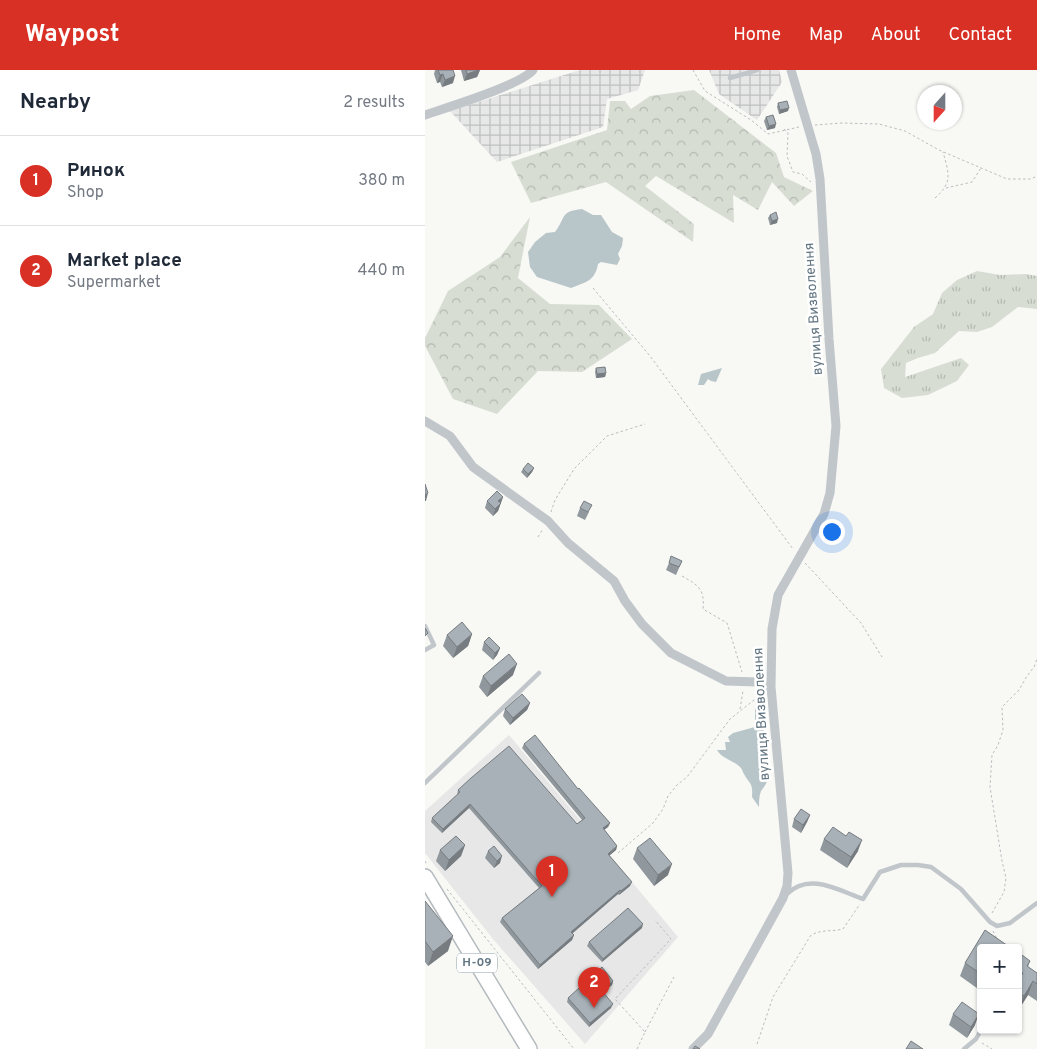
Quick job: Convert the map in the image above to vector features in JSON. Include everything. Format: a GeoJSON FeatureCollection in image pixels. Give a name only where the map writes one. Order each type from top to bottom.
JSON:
{"type":"FeatureCollection","features":[{"type":"Feature","properties":{"kind":"main road","name":"Н-09"},"geometry":{"type":"LineString","coordinates":[[427,872],[529,1049]]}},
{"type":"Feature","properties":{"kind":"street"},"geometry":{"type":"LineString","coordinates":[[425,115],[511,84],[530,74],[533,70]]}},
{"type":"Feature","properties":{"kind":"street","name":"вулиця Визволення"},"geometry":{"type":"LineString","coordinates":[[693,1049],[708,1034],[783,898],[787,886],[788,873],[771,687],[772,629],[778,595],[824,514],[831,493],[836,426],[821,190],[816,154],[791,70]]}},
{"type":"Feature","properties":{"kind":"street"},"geometry":{"type":"LineString","coordinates":[[425,421],[450,436],[473,467],[548,521],[568,543],[614,580],[625,601],[642,624],[671,653],[726,681],[757,682],[771,687]]}},
{"type":"Feature","properties":{"kind":"lane"},"geometry":{"type":"LineString","coordinates":[[730,78],[757,70]]}},
{"type":"Feature","properties":{"kind":"lane"},"geometry":{"type":"LineString","coordinates":[[425,626],[434,645],[425,650]]}},
{"type":"Feature","properties":{"kind":"lane"},"geometry":{"type":"LineString","coordinates":[[425,783],[539,673]]}},
{"type":"Feature","properties":{"kind":"lane"},"geometry":{"type":"LineString","coordinates":[[783,898],[794,886],[809,882],[822,884],[863,899],[880,872],[901,865],[918,865],[931,867],[961,889],[990,922],[997,926],[1010,923],[1022,916],[1037,902]]}},
{"type":"Feature","properties":{"kind":"lane"},"geometry":{"type":"LineString","coordinates":[[964,1049],[976,1039],[979,1034]]}},
{"type":"Feature","properties":{"kind":"path"},"geometry":{"type":"LineString","coordinates":[[693,70],[705,90],[751,120],[768,134],[784,129],[807,126],[879,124],[905,131],[943,151],[1007,179],[1031,179],[1037,176]]}},
{"type":"Feature","properties":{"kind":"path"},"geometry":{"type":"LineString","coordinates":[[784,129],[788,133],[787,156],[793,172],[802,174],[821,190]]}},
{"type":"Feature","properties":{"kind":"path"},"geometry":{"type":"LineString","coordinates":[[943,151],[948,172],[946,188]]}},
{"type":"Feature","properties":{"kind":"path"},"geometry":{"type":"LineString","coordinates":[[935,198],[946,188],[972,182],[981,168]]}},
{"type":"Feature","properties":{"kind":"path"},"geometry":{"type":"LineString","coordinates":[[593,288],[650,356],[800,558],[861,623],[881,657]]}},
{"type":"Feature","properties":{"kind":"path"},"geometry":{"type":"LineString","coordinates":[[538,537],[548,521],[555,500],[574,469],[607,436],[645,424]]}},
{"type":"Feature","properties":{"kind":"path"},"geometry":{"type":"LineString","coordinates":[[682,576],[698,585],[704,597],[703,609],[727,623],[745,682],[740,710]]}},
{"type":"Feature","properties":{"kind":"path"},"geometry":{"type":"LineString","coordinates":[[1000,944],[991,929],[990,922],[990,917],[1004,892],[1006,878],[990,787],[992,755],[1003,730],[1002,706],[1019,690],[1035,667],[1037,659]]}},
{"type":"Feature","properties":{"kind":"path"},"geometry":{"type":"LineString","coordinates":[[619,853],[653,824],[673,790],[687,777],[730,718],[771,687]]}},
{"type":"Feature","properties":{"kind":"path"},"geometry":{"type":"LineString","coordinates":[[425,861],[427,872]]}},
{"type":"Feature","properties":{"kind":"path"},"geometry":{"type":"LineString","coordinates":[[447,889],[575,1049]]}},
{"type":"Feature","properties":{"kind":"path"},"geometry":{"type":"LineString","coordinates":[[757,1044],[773,997],[811,935],[821,930],[833,931],[843,929],[863,899]]}},
{"type":"Feature","properties":{"kind":"path"},"geometry":{"type":"LineString","coordinates":[[645,1032],[615,1000],[671,939],[655,920]]}},
{"type":"Feature","properties":{"kind":"path"},"geometry":{"type":"LineString","coordinates":[[637,1049],[674,977]]}},
{"type":"Feature","properties":{"kind":"path"},"geometry":{"type":"LineString","coordinates":[[976,1039],[992,1049]]}},
{"type":"Feature","properties":{"kind":"shaded area"},"geometry":{"type":"Polygon","coordinates":[[[580,70],[645,70],[638,90],[607,99],[603,127],[497,162],[450,111],[580,70]]]}},
{"type":"Feature","properties":{"kind":"shaded area"},"geometry":{"type":"Polygon","coordinates":[[[709,70],[779,70],[782,82],[757,120],[719,94],[709,70]]]}},
{"type":"Feature","properties":{"kind":"shaded area"},"geometry":{"type":"Polygon","coordinates":[[[582,209],[593,215],[601,215],[612,232],[623,238],[618,254],[620,259],[617,265],[601,262],[598,264],[597,270],[592,277],[571,288],[537,277],[530,267],[528,252],[535,242],[546,233],[555,232],[567,213],[582,209]]]}},
{"type":"Feature","properties":{"kind":"shaded area"},"geometry":{"type":"Polygon","coordinates":[[[722,368],[716,382],[708,379],[704,385],[698,385],[701,374],[722,368]]]}},
{"type":"Feature","properties":{"kind":"shaded area"},"geometry":{"type":"Polygon","coordinates":[[[757,703],[764,729],[767,764],[767,781],[760,793],[759,807],[752,797],[751,786],[741,768],[717,750],[726,750],[725,742],[730,742],[728,737],[733,733],[755,727],[757,703]]]}},
{"type":"Feature","properties":{"kind":"shaded area"},"geometry":{"type":"Polygon","coordinates":[[[509,735],[678,937],[585,1044],[493,939],[425,853],[425,811],[509,735]]]}},
{"type":"Feature","properties":{"kind":"green space"},"geometry":{"type":"Polygon","coordinates":[[[694,90],[776,153],[784,177],[813,191],[794,206],[772,182],[758,210],[733,195],[734,223],[656,176],[645,186],[694,224],[693,242],[606,182],[531,203],[511,162],[607,130],[610,101],[625,101],[631,109],[650,96],[694,90]]]}},
{"type":"Feature","properties":{"kind":"green space"},"geometry":{"type":"Polygon","coordinates":[[[530,217],[518,278],[550,304],[599,305],[632,339],[582,372],[538,371],[497,414],[453,399],[425,346],[425,338],[448,291],[500,257],[530,217]]]}},
{"type":"Feature","properties":{"kind":"green space"},"geometry":{"type":"Polygon","coordinates":[[[977,271],[1000,275],[1026,274],[1037,276],[1037,309],[1018,307],[992,327],[977,332],[959,331],[935,353],[906,363],[905,377],[961,358],[969,365],[957,381],[928,395],[902,398],[884,388],[881,369],[914,327],[933,314],[942,293],[957,280],[977,271]]]}},
{"type":"Feature","properties":{"kind":"building"},"geometry":{"type":"Polygon","coordinates":[[[438,70],[453,70],[455,76],[445,80],[443,74],[440,75],[438,70]]]}},
{"type":"Feature","properties":{"kind":"building"},"geometry":{"type":"Polygon","coordinates":[[[466,70],[479,70],[467,74],[466,70]]]}},
{"type":"Feature","properties":{"kind":"building"},"geometry":{"type":"Polygon","coordinates":[[[787,101],[789,108],[780,110],[778,103],[787,101]]]}},
{"type":"Feature","properties":{"kind":"building"},"geometry":{"type":"Polygon","coordinates":[[[773,115],[776,124],[769,126],[766,117],[773,115]]]}},
{"type":"Feature","properties":{"kind":"building"},"geometry":{"type":"Polygon","coordinates":[[[776,212],[778,219],[772,221],[770,215],[776,212]]]}},
{"type":"Feature","properties":{"kind":"building"},"geometry":{"type":"Polygon","coordinates":[[[605,367],[606,373],[597,374],[596,368],[605,367]]]}},
{"type":"Feature","properties":{"kind":"building"},"geometry":{"type":"Polygon","coordinates":[[[528,463],[534,468],[528,474],[523,469],[528,463]]]}},
{"type":"Feature","properties":{"kind":"building"},"geometry":{"type":"Polygon","coordinates":[[[425,484],[428,493],[425,495],[425,484]]]}},
{"type":"Feature","properties":{"kind":"building"},"geometry":{"type":"Polygon","coordinates":[[[497,491],[503,497],[498,501],[501,503],[495,509],[487,501],[497,491]]]}},
{"type":"Feature","properties":{"kind":"building"},"geometry":{"type":"Polygon","coordinates":[[[584,501],[592,505],[588,512],[580,508],[584,501]]]}},
{"type":"Feature","properties":{"kind":"building"},"geometry":{"type":"Polygon","coordinates":[[[671,556],[682,561],[679,567],[669,563],[671,556]]]}},
{"type":"Feature","properties":{"kind":"building"},"geometry":{"type":"Polygon","coordinates":[[[462,622],[472,634],[457,647],[447,635],[462,622]]]}},
{"type":"Feature","properties":{"kind":"building"},"geometry":{"type":"Polygon","coordinates":[[[489,637],[500,648],[495,653],[484,642],[489,637]]]}},
{"type":"Feature","properties":{"kind":"building"},"geometry":{"type":"Polygon","coordinates":[[[509,654],[517,664],[491,686],[483,676],[509,654]]]}},
{"type":"Feature","properties":{"kind":"building"},"geometry":{"type":"Polygon","coordinates":[[[522,694],[530,703],[513,718],[505,709],[522,694]]]}},
{"type":"Feature","properties":{"kind":"building"},"geometry":{"type":"Polygon","coordinates":[[[535,735],[578,789],[610,823],[603,828],[617,846],[608,854],[632,882],[571,932],[574,935],[540,965],[502,918],[542,886],[470,804],[443,829],[432,818],[460,792],[458,790],[509,746],[577,824],[585,818],[524,744],[535,735]]]}},
{"type":"Feature","properties":{"kind":"building"},"geometry":{"type":"Polygon","coordinates":[[[801,809],[810,815],[803,825],[794,819],[801,809]]]}},
{"type":"Feature","properties":{"kind":"building"},"geometry":{"type":"Polygon","coordinates":[[[833,827],[846,836],[849,832],[862,840],[851,857],[824,839],[833,827]]]}},
{"type":"Feature","properties":{"kind":"building"},"geometry":{"type":"Polygon","coordinates":[[[456,836],[465,845],[449,860],[440,850],[456,836]]]}},
{"type":"Feature","properties":{"kind":"building"},"geometry":{"type":"Polygon","coordinates":[[[650,838],[672,864],[658,875],[637,848],[650,838]]]}},
{"type":"Feature","properties":{"kind":"building"},"geometry":{"type":"Polygon","coordinates":[[[494,846],[502,856],[497,861],[488,851],[494,846]]]}},
{"type":"Feature","properties":{"kind":"building"},"geometry":{"type":"Polygon","coordinates":[[[425,901],[453,936],[433,952],[425,941],[425,901]]]}},
{"type":"Feature","properties":{"kind":"building"},"geometry":{"type":"Polygon","coordinates":[[[628,908],[643,924],[603,959],[589,942],[628,908]]]}},
{"type":"Feature","properties":{"kind":"building"},"geometry":{"type":"Polygon","coordinates":[[[985,930],[1005,944],[977,944],[977,971],[965,963],[985,930]]]}},
{"type":"Feature","properties":{"kind":"building"},"geometry":{"type":"Polygon","coordinates":[[[1022,955],[1030,961],[1027,966],[1037,973],[1037,984],[1033,981],[1024,996],[1022,995],[1022,955]]]}},
{"type":"Feature","properties":{"kind":"building"},"geometry":{"type":"Polygon","coordinates":[[[602,967],[613,981],[602,991],[613,1004],[590,1023],[568,998],[602,967]]]}},
{"type":"Feature","properties":{"kind":"building"},"geometry":{"type":"Polygon","coordinates":[[[962,1002],[977,1013],[977,1017],[971,1027],[953,1014],[962,1002]]]}},
{"type":"Feature","properties":{"kind":"building"},"geometry":{"type":"Polygon","coordinates":[[[911,1041],[923,1049],[906,1049],[911,1041]]]}},
{"type":"Feature","properties":{"kind":"place","name":"Ринок"},"geometry":{"type":"Point","coordinates":[552,897]}},
{"type":"Feature","properties":{"kind":"place","name":"Market place"},"geometry":{"type":"Point","coordinates":[594,1008]}}]}
